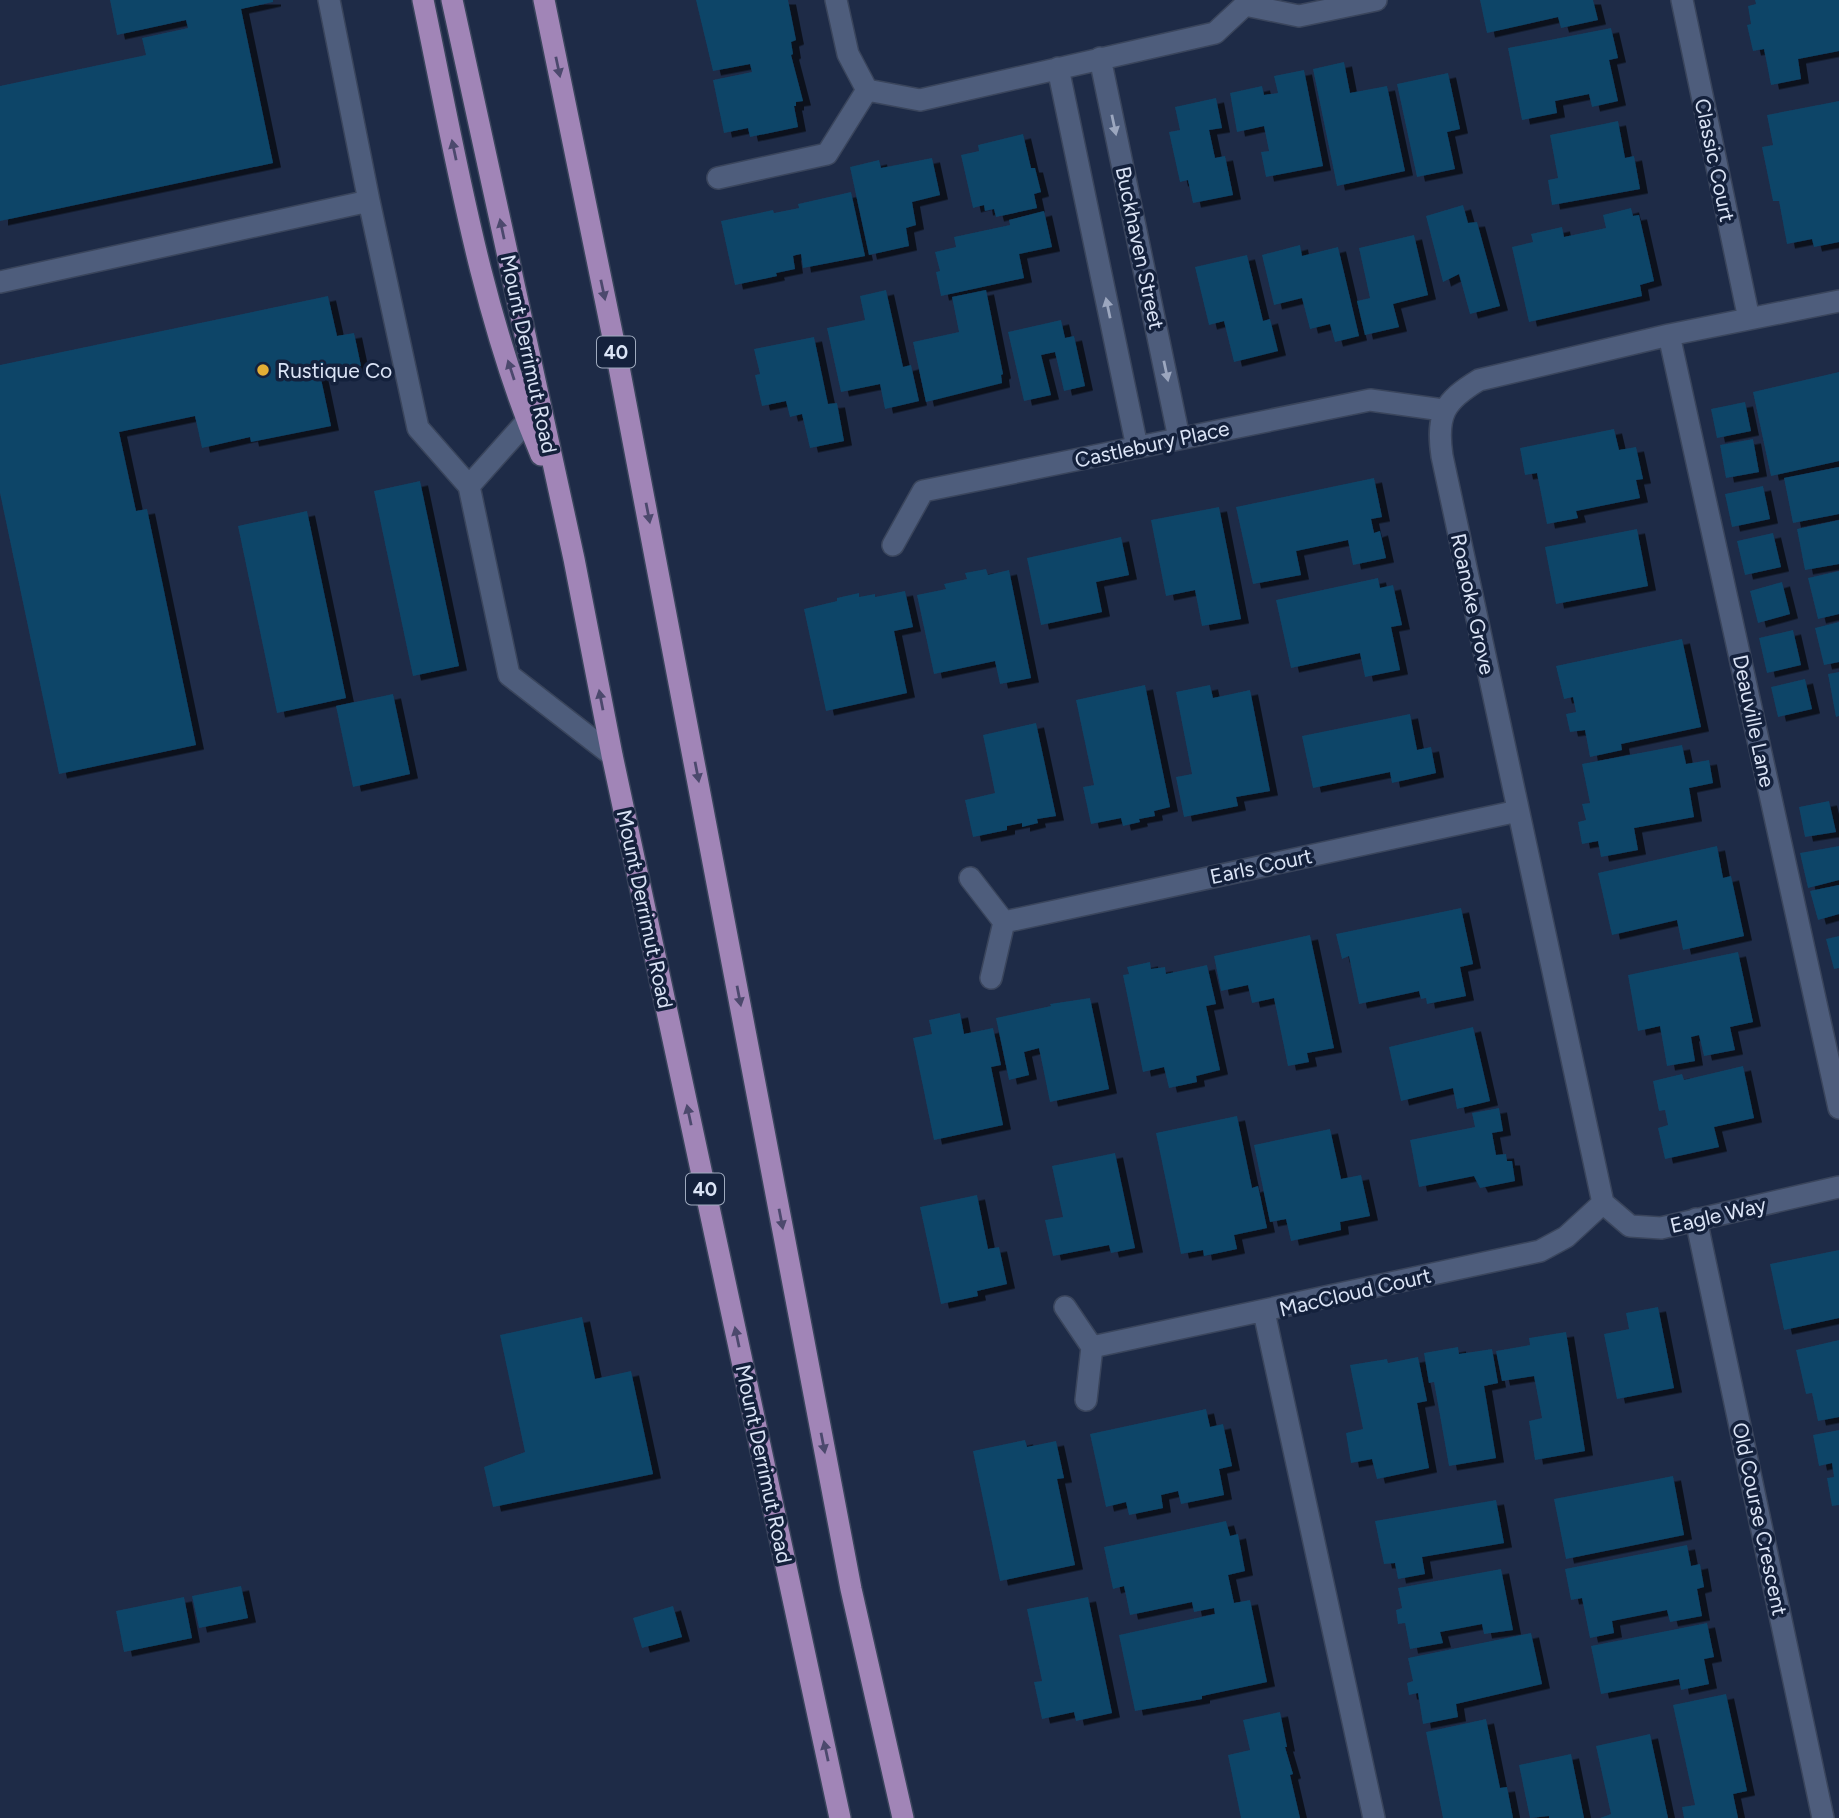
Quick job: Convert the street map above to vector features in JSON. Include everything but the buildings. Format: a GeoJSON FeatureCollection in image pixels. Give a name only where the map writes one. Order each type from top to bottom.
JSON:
{"type":"FeatureCollection","features":[{"type":"Feature","properties":{"kind":"main road"},"geometry":{"type":"LineString","coordinates":[[423,0],[481,276],[527,421],[561,502]]}},
{"type":"Feature","properties":{"kind":"main road","name":"Mount Derrimut Road"},"geometry":{"type":"LineString","coordinates":[[452,0],[840,1818]]}},
{"type":"Feature","properties":{"kind":"main road","name":"40"},"geometry":{"type":"LineString","coordinates":[[544,0],[640,475],[851,1589],[903,1818]]}},
{"type":"Feature","properties":{"kind":"street"},"geometry":{"type":"LineString","coordinates":[[329,0],[418,428],[469,486],[509,675],[612,755]]}},
{"type":"Feature","properties":{"kind":"street"},"geometry":{"type":"LineString","coordinates":[[836,0],[848,54],[867,90]]}},
{"type":"Feature","properties":{"kind":"street"},"geometry":{"type":"LineString","coordinates":[[867,90],[920,100],[1215,33],[1246,3],[1299,16],[1376,0]]}},
{"type":"Feature","properties":{"kind":"street","name":"Classic Court"},"geometry":{"type":"LineString","coordinates":[[1682,0],[1749,319]]}},
{"type":"Feature","properties":{"kind":"street","name":"Buckhaven Street"},"geometry":{"type":"LineString","coordinates":[[1100,58],[1180,438]]}},
{"type":"Feature","properties":{"kind":"street","name":"Buckhaven Street"},"geometry":{"type":"LineString","coordinates":[[1058,68],[1137,447]]}},
{"type":"Feature","properties":{"kind":"street"},"geometry":{"type":"LineString","coordinates":[[718,178],[827,154],[867,90]]}},
{"type":"Feature","properties":{"kind":"street"},"geometry":{"type":"LineString","coordinates":[[0,282],[369,201]]}},
{"type":"Feature","properties":{"kind":"street"},"geometry":{"type":"LineString","coordinates":[[1443,410],[1457,393],[1479,380],[1669,335],[1839,301]]}},
{"type":"Feature","properties":{"kind":"street","name":"Deauville Lane"},"geometry":{"type":"LineString","coordinates":[[1669,335],[1839,1108]]}},
{"type":"Feature","properties":{"kind":"street","name":"Castlebury Place"},"geometry":{"type":"LineString","coordinates":[[893,545],[923,491],[1370,400],[1443,410]]}},
{"type":"Feature","properties":{"kind":"street","name":"Roanoke Grove"},"geometry":{"type":"LineString","coordinates":[[1443,410],[1439,438],[1442,456],[1602,1203]]}},
{"type":"Feature","properties":{"kind":"street"},"geometry":{"type":"LineString","coordinates":[[469,486],[527,421]]}},
{"type":"Feature","properties":{"kind":"street","name":"Earls Court"},"geometry":{"type":"LineString","coordinates":[[1004,922],[1518,811]]}},
{"type":"Feature","properties":{"kind":"street"},"geometry":{"type":"LineString","coordinates":[[970,878],[1004,922],[991,978]]}},
{"type":"Feature","properties":{"kind":"street","name":"Eagle Way"},"geometry":{"type":"LineString","coordinates":[[1602,1203],[1630,1226],[1661,1228],[1839,1187]]}},
{"type":"Feature","properties":{"kind":"street","name":"MacCloud Court"},"geometry":{"type":"LineString","coordinates":[[1092,1347],[1540,1251],[1566,1237],[1602,1203]]}},
{"type":"Feature","properties":{"kind":"street","name":"Old Course Crescent"},"geometry":{"type":"LineString","coordinates":[[1696,1219],[1823,1818]]}},
{"type":"Feature","properties":{"kind":"street"},"geometry":{"type":"LineString","coordinates":[[1065,1307],[1092,1347],[1086,1400]]}},
{"type":"Feature","properties":{"kind":"street"},"geometry":{"type":"LineString","coordinates":[[1264,1312],[1374,1818]]}},
{"type":"Feature","properties":{"kind":"place","name":"Rustique Co"},"geometry":{"type":"Point","coordinates":[263,370]}}]}
